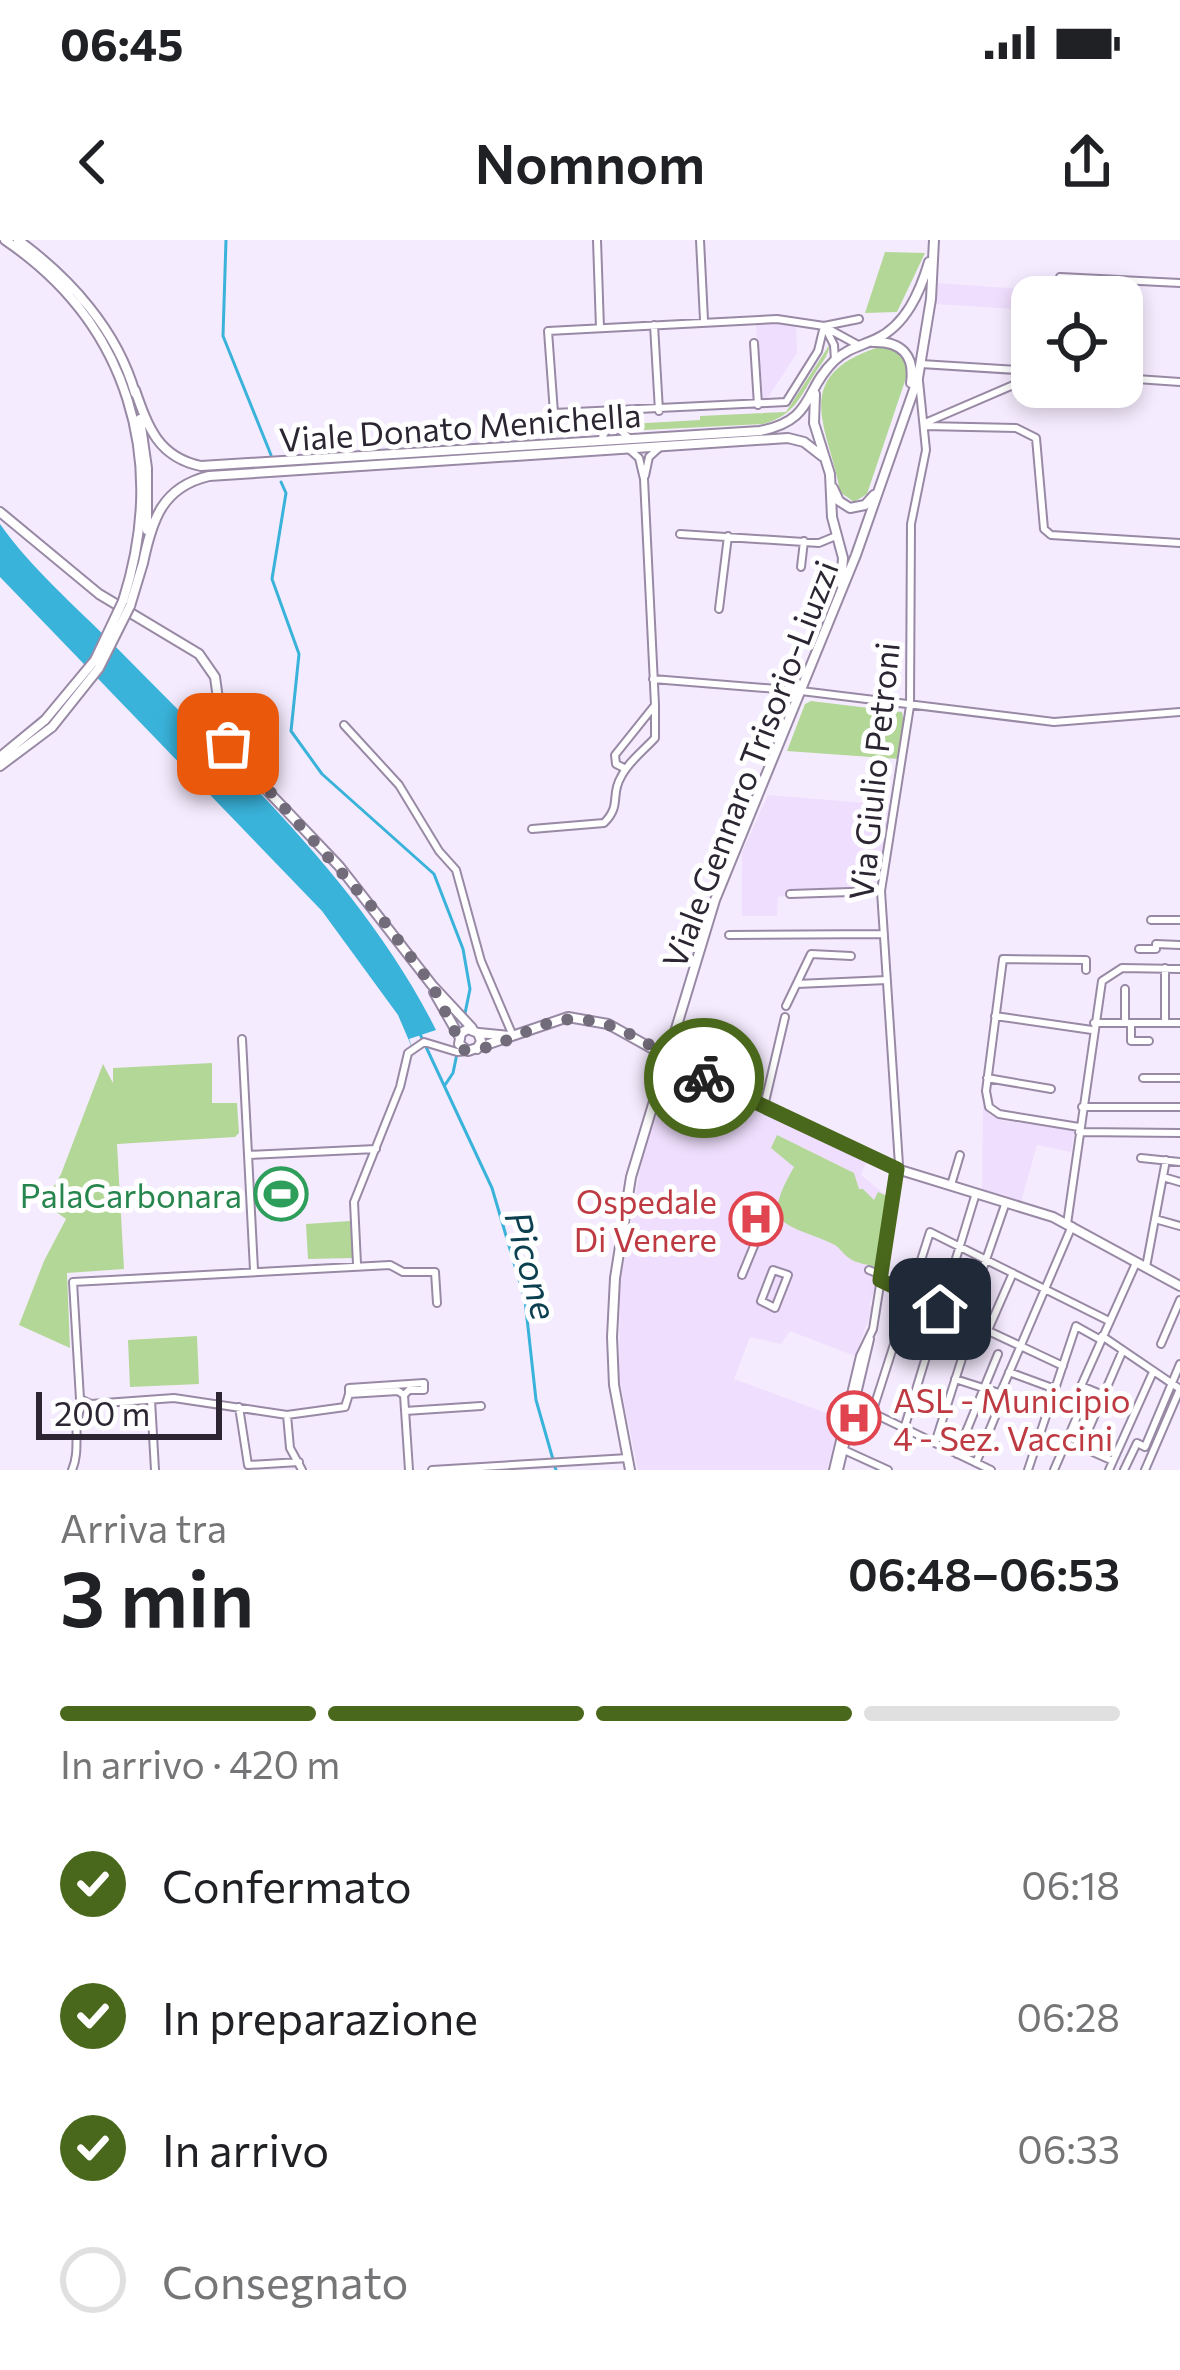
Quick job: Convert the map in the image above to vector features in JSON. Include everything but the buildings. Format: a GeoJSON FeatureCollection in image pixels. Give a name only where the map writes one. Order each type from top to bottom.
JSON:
{"type":"FeatureCollection","features":[{"type":"Feature","properties":{"kind":"main road"},"geometry":{"type":"LineString","coordinates":[[5,240],[91,310]]}},
{"type":"Feature","properties":{"kind":"main road"},"geometry":{"type":"LineString","coordinates":[[18,240],[59,273],[91,310],[134,390],[147,469],[142,563],[135,592],[122,604],[86,673],[49,724]]}},
{"type":"Feature","properties":{"kind":"main road"},"geometry":{"type":"LineString","coordinates":[[921,364],[934,244]]}},
{"type":"Feature","properties":{"kind":"main road","name":"Viale Donato Menichella"},"geometry":{"type":"LineString","coordinates":[[134,390],[162,448],[209,471],[771,429],[799,413],[835,360],[892,329],[912,304],[934,244]]}},
{"type":"Feature","properties":{"kind":"main road"},"geometry":{"type":"LineString","coordinates":[[59,273],[69,294],[111,348]]}},
{"type":"Feature","properties":{"kind":"main road"},"geometry":{"type":"LineString","coordinates":[[912,304],[921,301],[927,318]]}},
{"type":"Feature","properties":{"kind":"main road"},"geometry":{"type":"LineString","coordinates":[[862,344],[893,343],[907,353],[913,369],[904,411]]}},
{"type":"Feature","properties":{"kind":"main road","name":"Viale Gennaro Trisorio-Liuzzi"},"geometry":{"type":"LineString","coordinates":[[630,1470],[612,1364],[614,1289],[631,1178],[715,900],[841,593],[921,364]]}},
{"type":"Feature","properties":{"kind":"main road"},"geometry":{"type":"LineString","coordinates":[[0,761],[80,697],[108,654],[135,556],[141,496],[138,443],[126,379]]}},
{"type":"Feature","properties":{"kind":"main road"},"geometry":{"type":"LineString","coordinates":[[816,392],[814,423],[839,502],[850,508],[865,505],[880,484]]}},
{"type":"Feature","properties":{"kind":"main road","name":"Viale Donato Menichella"},"geometry":{"type":"LineString","coordinates":[[410,458],[788,438],[804,442],[822,456]]}},
{"type":"Feature","properties":{"kind":"main road","name":"Viale Donato Menichella"},"geometry":{"type":"LineString","coordinates":[[142,563],[153,521],[167,497],[209,471]]}},
{"type":"Feature","properties":{"kind":"main road"},"geometry":{"type":"LineString","coordinates":[[830,474],[842,550],[841,593]]}},
{"type":"Feature","properties":{"kind":"main road"},"geometry":{"type":"LineString","coordinates":[[0,512],[122,604],[199,654],[214,676],[222,728],[241,763],[339,866],[432,985],[475,1031],[481,1041],[472,1050]]}},
{"type":"Feature","properties":{"kind":"main road"},"geometry":{"type":"LineString","coordinates":[[432,985],[461,1048],[472,1050],[557,1020],[589,1018],[897,1169],[1069,1225],[1180,1286]]}},
{"type":"Feature","properties":{"kind":"main road"},"geometry":{"type":"LineString","coordinates":[[459,1038],[475,1031],[513,1036]]}},
{"type":"Feature","properties":{"kind":"street"},"geometry":{"type":"LineString","coordinates":[[597,240],[600,328]]}},
{"type":"Feature","properties":{"kind":"street"},"geometry":{"type":"LineString","coordinates":[[700,240],[704,322]]}},
{"type":"Feature","properties":{"kind":"street"},"geometry":{"type":"LineString","coordinates":[[1143,281],[1180,283]]}},
{"type":"Feature","properties":{"kind":"street"},"geometry":{"type":"LineString","coordinates":[[824,326],[818,351],[786,402],[554,413],[548,331],[777,319],[824,326],[862,344]]}},
{"type":"Feature","properties":{"kind":"street"},"geometry":{"type":"LineString","coordinates":[[824,326],[859,320]]}},
{"type":"Feature","properties":{"kind":"street"},"geometry":{"type":"LineString","coordinates":[[655,326],[659,411]]}},
{"type":"Feature","properties":{"kind":"street"},"geometry":{"type":"LineString","coordinates":[[824,326],[835,345],[835,360]]}},
{"type":"Feature","properties":{"kind":"street"},"geometry":{"type":"LineString","coordinates":[[754,343],[758,406]]}},
{"type":"Feature","properties":{"kind":"street"},"geometry":{"type":"LineString","coordinates":[[921,364],[1011,372]]}},
{"type":"Feature","properties":{"kind":"street","name":"Via Giulio Petroni"},"geometry":{"type":"LineString","coordinates":[[873,1329],[897,1169],[881,891],[910,706],[911,524],[926,450],[918,378]]}},
{"type":"Feature","properties":{"kind":"street"},"geometry":{"type":"LineString","coordinates":[[1143,379],[1180,382]]}},
{"type":"Feature","properties":{"kind":"street"},"geometry":{"type":"LineString","coordinates":[[925,424],[1011,384]]}},
{"type":"Feature","properties":{"kind":"street"},"geometry":{"type":"LineString","coordinates":[[631,412],[620,419],[619,429],[633,439]]}},
{"type":"Feature","properties":{"kind":"street"},"geometry":{"type":"LineString","coordinates":[[596,442],[608,428],[598,414]]}},
{"type":"Feature","properties":{"kind":"street"},"geometry":{"type":"LineString","coordinates":[[925,424],[1016,428],[1036,437],[1044,529],[1051,535],[1180,543]]}},
{"type":"Feature","properties":{"kind":"street"},"geometry":{"type":"LineString","coordinates":[[644,479],[650,457],[660,447]]}},
{"type":"Feature","properties":{"kind":"street"},"geometry":{"type":"LineString","coordinates":[[617,786],[655,738],[644,479],[638,458],[626,449]]}},
{"type":"Feature","properties":{"kind":"street"},"geometry":{"type":"LineString","coordinates":[[680,534],[826,542],[842,550]]}},
{"type":"Feature","properties":{"kind":"street"},"geometry":{"type":"LineString","coordinates":[[826,542],[838,534]]}},
{"type":"Feature","properties":{"kind":"street"},"geometry":{"type":"LineString","coordinates":[[719,609],[728,536]]}},
{"type":"Feature","properties":{"kind":"street"},"geometry":{"type":"LineString","coordinates":[[802,567],[804,541]]}},
{"type":"Feature","properties":{"kind":"street"},"geometry":{"type":"LineString","coordinates":[[653,679],[800,691],[1054,722],[1180,712]]}},
{"type":"Feature","properties":{"kind":"street"},"geometry":{"type":"LineString","coordinates":[[532,829],[604,824],[616,808],[614,759],[655,705]]}},
{"type":"Feature","properties":{"kind":"street"},"geometry":{"type":"LineString","coordinates":[[344,725],[399,785],[439,851],[457,870],[481,961],[513,1036]]}},
{"type":"Feature","properties":{"kind":"street"},"geometry":{"type":"LineString","coordinates":[[614,759],[626,769]]}},
{"type":"Feature","properties":{"kind":"street"},"geometry":{"type":"LineString","coordinates":[[790,893],[881,891]]}},
{"type":"Feature","properties":{"kind":"street"},"geometry":{"type":"LineString","coordinates":[[1151,920],[1180,920]]}},
{"type":"Feature","properties":{"kind":"street"},"geometry":{"type":"LineString","coordinates":[[730,935],[884,934]]}},
{"type":"Feature","properties":{"kind":"street"},"geometry":{"type":"LineString","coordinates":[[1139,949],[1180,945]]}},
{"type":"Feature","properties":{"kind":"street"},"geometry":{"type":"LineString","coordinates":[[786,1006],[811,954],[851,956]]}},
{"type":"Feature","properties":{"kind":"street"},"geometry":{"type":"LineString","coordinates":[[1086,970],[1086,960],[1003,959],[986,1099],[997,1113],[1079,1129],[1180,1133]]}},
{"type":"Feature","properties":{"kind":"street"},"geometry":{"type":"LineString","coordinates":[[976,1463],[1069,1225],[1099,990],[1110,972],[1122,968],[1180,969]]}},
{"type":"Feature","properties":{"kind":"street"},"geometry":{"type":"LineString","coordinates":[[1165,968],[1165,1023]]}},
{"type":"Feature","properties":{"kind":"street"},"geometry":{"type":"LineString","coordinates":[[797,985],[887,980]]}},
{"type":"Feature","properties":{"kind":"street"},"geometry":{"type":"LineString","coordinates":[[1125,988],[1131,1041],[1149,1041]]}},
{"type":"Feature","properties":{"kind":"street"},"geometry":{"type":"LineString","coordinates":[[995,1016],[1094,1026],[1180,1023]]}},
{"type":"Feature","properties":{"kind":"street"},"geometry":{"type":"LineString","coordinates":[[764,1106],[785,1017]]}},
{"type":"Feature","properties":{"kind":"street"},"geometry":{"type":"LineString","coordinates":[[443,1046],[459,1038]]}},
{"type":"Feature","properties":{"kind":"street"},"geometry":{"type":"LineString","coordinates":[[242,1039],[254,1270]]}},
{"type":"Feature","properties":{"kind":"street"},"geometry":{"type":"LineString","coordinates":[[358,1264],[353,1204],[410,1050],[424,1042],[457,1052],[472,1050]]}},
{"type":"Feature","properties":{"kind":"street"},"geometry":{"type":"LineString","coordinates":[[987,1078],[1051,1089]]}},
{"type":"Feature","properties":{"kind":"street"},"geometry":{"type":"LineString","coordinates":[[1144,1078],[1180,1078]]}},
{"type":"Feature","properties":{"kind":"street"},"geometry":{"type":"LineString","coordinates":[[1082,1107],[1180,1107]]}},
{"type":"Feature","properties":{"kind":"street"},"geometry":{"type":"LineString","coordinates":[[248,1155],[376,1148]]}},
{"type":"Feature","properties":{"kind":"street"},"geometry":{"type":"LineString","coordinates":[[951,1185],[960,1155]]}},
{"type":"Feature","properties":{"kind":"street"},"geometry":{"type":"LineString","coordinates":[[1141,1158],[1180,1162]]}},
{"type":"Feature","properties":{"kind":"street"},"geometry":{"type":"LineString","coordinates":[[1103,1395],[1081,1386],[1141,1264],[1166,1160]]}},
{"type":"Feature","properties":{"kind":"street"},"geometry":{"type":"LineString","coordinates":[[1163,1177],[1180,1182]]}},
{"type":"Feature","properties":{"kind":"street"},"geometry":{"type":"LineString","coordinates":[[904,1429],[976,1193]]}},
{"type":"Feature","properties":{"kind":"street"},"geometry":{"type":"LineString","coordinates":[[934,1443],[1006,1202]]}},
{"type":"Feature","properties":{"kind":"street"},"geometry":{"type":"LineString","coordinates":[[1155,1219],[1180,1226]]}},
{"type":"Feature","properties":{"kind":"street"},"geometry":{"type":"LineString","coordinates":[[742,1275],[763,1224]]}},
{"type":"Feature","properties":{"kind":"street"},"geometry":{"type":"LineString","coordinates":[[872,1413],[930,1232],[1109,1321]]}},
{"type":"Feature","properties":{"kind":"street"},"geometry":{"type":"LineString","coordinates":[[72,1470],[81,1399],[74,1282],[393,1265],[404,1272],[435,1272],[437,1303]]}},
{"type":"Feature","properties":{"kind":"street"},"geometry":{"type":"LineString","coordinates":[[773,1270],[788,1275],[775,1308],[760,1301],[773,1270]]}},
{"type":"Feature","properties":{"kind":"street"},"geometry":{"type":"LineString","coordinates":[[869,1270],[910,1295],[1063,1366]]}},
{"type":"Feature","properties":{"kind":"street"},"geometry":{"type":"LineString","coordinates":[[988,1331],[1013,1273]]}},
{"type":"Feature","properties":{"kind":"street"},"geometry":{"type":"LineString","coordinates":[[1161,1345],[1180,1300]]}},
{"type":"Feature","properties":{"kind":"street"},"geometry":{"type":"LineString","coordinates":[[1028,1470],[1076,1326],[1123,1350],[1176,1387]]}},
{"type":"Feature","properties":{"kind":"street"},"geometry":{"type":"LineString","coordinates":[[836,1470],[873,1329]]}},
{"type":"Feature","properties":{"kind":"street"},"geometry":{"type":"LineString","coordinates":[[836,1470],[860,1356],[873,1329]]}},
{"type":"Feature","properties":{"kind":"street"},"geometry":{"type":"LineString","coordinates":[[1087,1433],[1123,1350]]}},
{"type":"Feature","properties":{"kind":"street"},"geometry":{"type":"LineString","coordinates":[[957,1454],[998,1354]]}},
{"type":"Feature","properties":{"kind":"street"},"geometry":{"type":"LineString","coordinates":[[1144,1470],[1176,1387],[1180,1364]]}},
{"type":"Feature","properties":{"kind":"street"},"geometry":{"type":"LineString","coordinates":[[1009,1372],[1055,1389]]}},
{"type":"Feature","properties":{"kind":"street"},"geometry":{"type":"LineString","coordinates":[[1077,1445],[1111,1466],[1154,1372]]}},
{"type":"Feature","properties":{"kind":"street"},"geometry":{"type":"LineString","coordinates":[[955,1379],[1049,1409]]}},
{"type":"Feature","properties":{"kind":"street"},"geometry":{"type":"LineString","coordinates":[[81,1399],[174,1398],[287,1415],[344,1407],[349,1388],[424,1383],[424,1390],[409,1390],[404,1395],[409,1470]]}},
{"type":"Feature","properties":{"kind":"street"},"geometry":{"type":"LineString","coordinates":[[1124,1470],[1137,1443],[1145,1447],[1176,1387]]}},
{"type":"Feature","properties":{"kind":"street"},"geometry":{"type":"LineString","coordinates":[[1054,1470],[1088,1389]]}},
{"type":"Feature","properties":{"kind":"street"},"geometry":{"type":"LineString","coordinates":[[350,1394],[398,1391],[404,1395]]}},
{"type":"Feature","properties":{"kind":"street"},"geometry":{"type":"LineString","coordinates":[[152,1400],[155,1470]]}},
{"type":"Feature","properties":{"kind":"street"},"geometry":{"type":"LineString","coordinates":[[854,1404],[991,1470]]}},
{"type":"Feature","properties":{"kind":"street"},"geometry":{"type":"LineString","coordinates":[[405,1411],[481,1406]]}},
{"type":"Feature","properties":{"kind":"street"},"geometry":{"type":"LineString","coordinates":[[239,1407],[248,1465],[300,1466]]}},
{"type":"Feature","properties":{"kind":"street"},"geometry":{"type":"LineString","coordinates":[[287,1415],[290,1448],[300,1466]]}},
{"type":"Feature","properties":{"kind":"street"},"geometry":{"type":"LineString","coordinates":[[844,1450],[888,1470]]}},
{"type":"Feature","properties":{"kind":"street"},"geometry":{"type":"LineString","coordinates":[[432,1470],[625,1459]]}},
{"type":"Feature","properties":{"kind":"shaded area"},"geometry":{"type":"Polygon","coordinates":[[[938,283],[1011,288],[1011,309],[936,304],[938,283]]]}},
{"type":"Feature","properties":{"kind":"shaded area"},"geometry":{"type":"Polygon","coordinates":[[[756,323],[796,324],[797,353],[767,399],[760,400],[756,323]]]}},
{"type":"Feature","properties":{"kind":"shaded area"},"geometry":{"type":"Polygon","coordinates":[[[768,795],[892,805],[879,888],[786,891],[778,897],[777,916],[742,916],[742,852],[768,795]]]}},
{"type":"Feature","properties":{"kind":"shaded area","name":"Ospedale Di Venere"},"geometry":{"type":"Polygon","coordinates":[[[679,1072],[867,1160],[861,1175],[887,1196],[878,1279],[869,1305],[873,1307],[855,1356],[790,1331],[781,1344],[750,1337],[734,1379],[840,1418],[827,1470],[638,1470],[619,1378],[620,1282],[643,1154],[667,1084],[679,1072]]]}},
{"type":"Feature","properties":{"kind":"shaded area"},"geometry":{"type":"Polygon","coordinates":[[[983,1105],[1003,1121],[1075,1128],[1071,1152],[1037,1145],[1021,1202],[982,1191],[983,1105]]]}},
{"type":"Feature","properties":{"kind":"green space"},"geometry":{"type":"Polygon","coordinates":[[[885,252],[925,253],[897,312],[865,313],[885,252]]]}},
{"type":"Feature","properties":{"kind":"green space"},"geometry":{"type":"Polygon","coordinates":[[[830,344],[796,403],[783,415],[774,420],[624,431],[628,420],[629,424],[786,412],[830,344]]]}},
{"type":"Feature","properties":{"kind":"green space"},"geometry":{"type":"Polygon","coordinates":[[[876,348],[899,353],[907,375],[867,494],[854,502],[840,492],[824,428],[823,391],[849,360],[876,348]]]}},
{"type":"Feature","properties":{"kind":"green space"},"geometry":{"type":"Polygon","coordinates":[[[805,704],[902,712],[899,759],[787,751],[805,704]]]}},
{"type":"Feature","properties":{"kind":"green space"},"geometry":{"type":"Polygon","coordinates":[[[212,1063],[212,1103],[237,1103],[239,1133],[235,1137],[117,1144],[124,1269],[67,1273],[70,1348],[19,1325],[66,1219],[44,1203],[61,1174],[103,1064],[113,1083],[113,1068],[212,1063]]]}},
{"type":"Feature","properties":{"kind":"green space"},"geometry":{"type":"Polygon","coordinates":[[[777,1135],[854,1173],[859,1189],[874,1200],[878,1192],[887,1196],[877,1267],[852,1260],[835,1245],[783,1221],[778,1202],[794,1167],[771,1148],[777,1135]]]}},
{"type":"Feature","properties":{"kind":"green space"},"geometry":{"type":"Polygon","coordinates":[[[350,1221],[353,1258],[308,1259],[306,1224],[350,1221]]]}},
{"type":"Feature","properties":{"kind":"green space"},"geometry":{"type":"Polygon","coordinates":[[[197,1336],[199,1384],[130,1387],[128,1340],[197,1336]]]}},
{"type":"Feature","properties":{"kind":"water"},"geometry":{"type":"Polygon","coordinates":[[[0,524],[39,571],[246,779],[331,873],[405,975],[436,1030],[409,1039],[416,1057],[398,1015],[322,911],[0,577],[0,524]]]}},
{"type":"Feature","properties":{"kind":"waterway"},"geometry":{"type":"LineString","coordinates":[[226,240],[223,336],[271,455]]}},
{"type":"Feature","properties":{"kind":"waterway"},"geometry":{"type":"LineString","coordinates":[[281,482],[286,493],[272,579],[299,654],[291,731],[322,774],[434,874],[463,949],[470,989],[462,1028]]}},
{"type":"Feature","properties":{"kind":"waterway","name":"Picone"},"geometry":{"type":"LineString","coordinates":[[420,1034],[492,1188],[525,1300],[536,1400],[556,1470]]}},
{"type":"Feature","properties":{"kind":"waterway"},"geometry":{"type":"LineString","coordinates":[[445,1085],[453,1073],[459,1044]]}},
{"type":"Feature","properties":{"kind":"way so far"},"geometry":{"type":"LineString","coordinates":[[228,744],[380,916],[432,985],[464,1050],[473,1051],[557,1020],[589,1018],[647,1043],[704,1078]]}},
{"type":"Feature","properties":{"kind":"place","name":"PalaCarbonara"},"geometry":{"type":"Point","coordinates":[281,1194]}},
{"type":"Feature","properties":{"kind":"place","name":"Ospedale Di Venere"},"geometry":{"type":"Point","coordinates":[756,1219]}},
{"type":"Feature","properties":{"kind":"place","name":"ASL - Municipio 4 - Sez. Vaccini"},"geometry":{"type":"Point","coordinates":[854,1418]}},
{"type":"Feature","properties":{"kind":"route"},"geometry":{"type":"LineString","coordinates":[[704,1078],[897,1169],[880,1280],[940,1309]]}}]}
